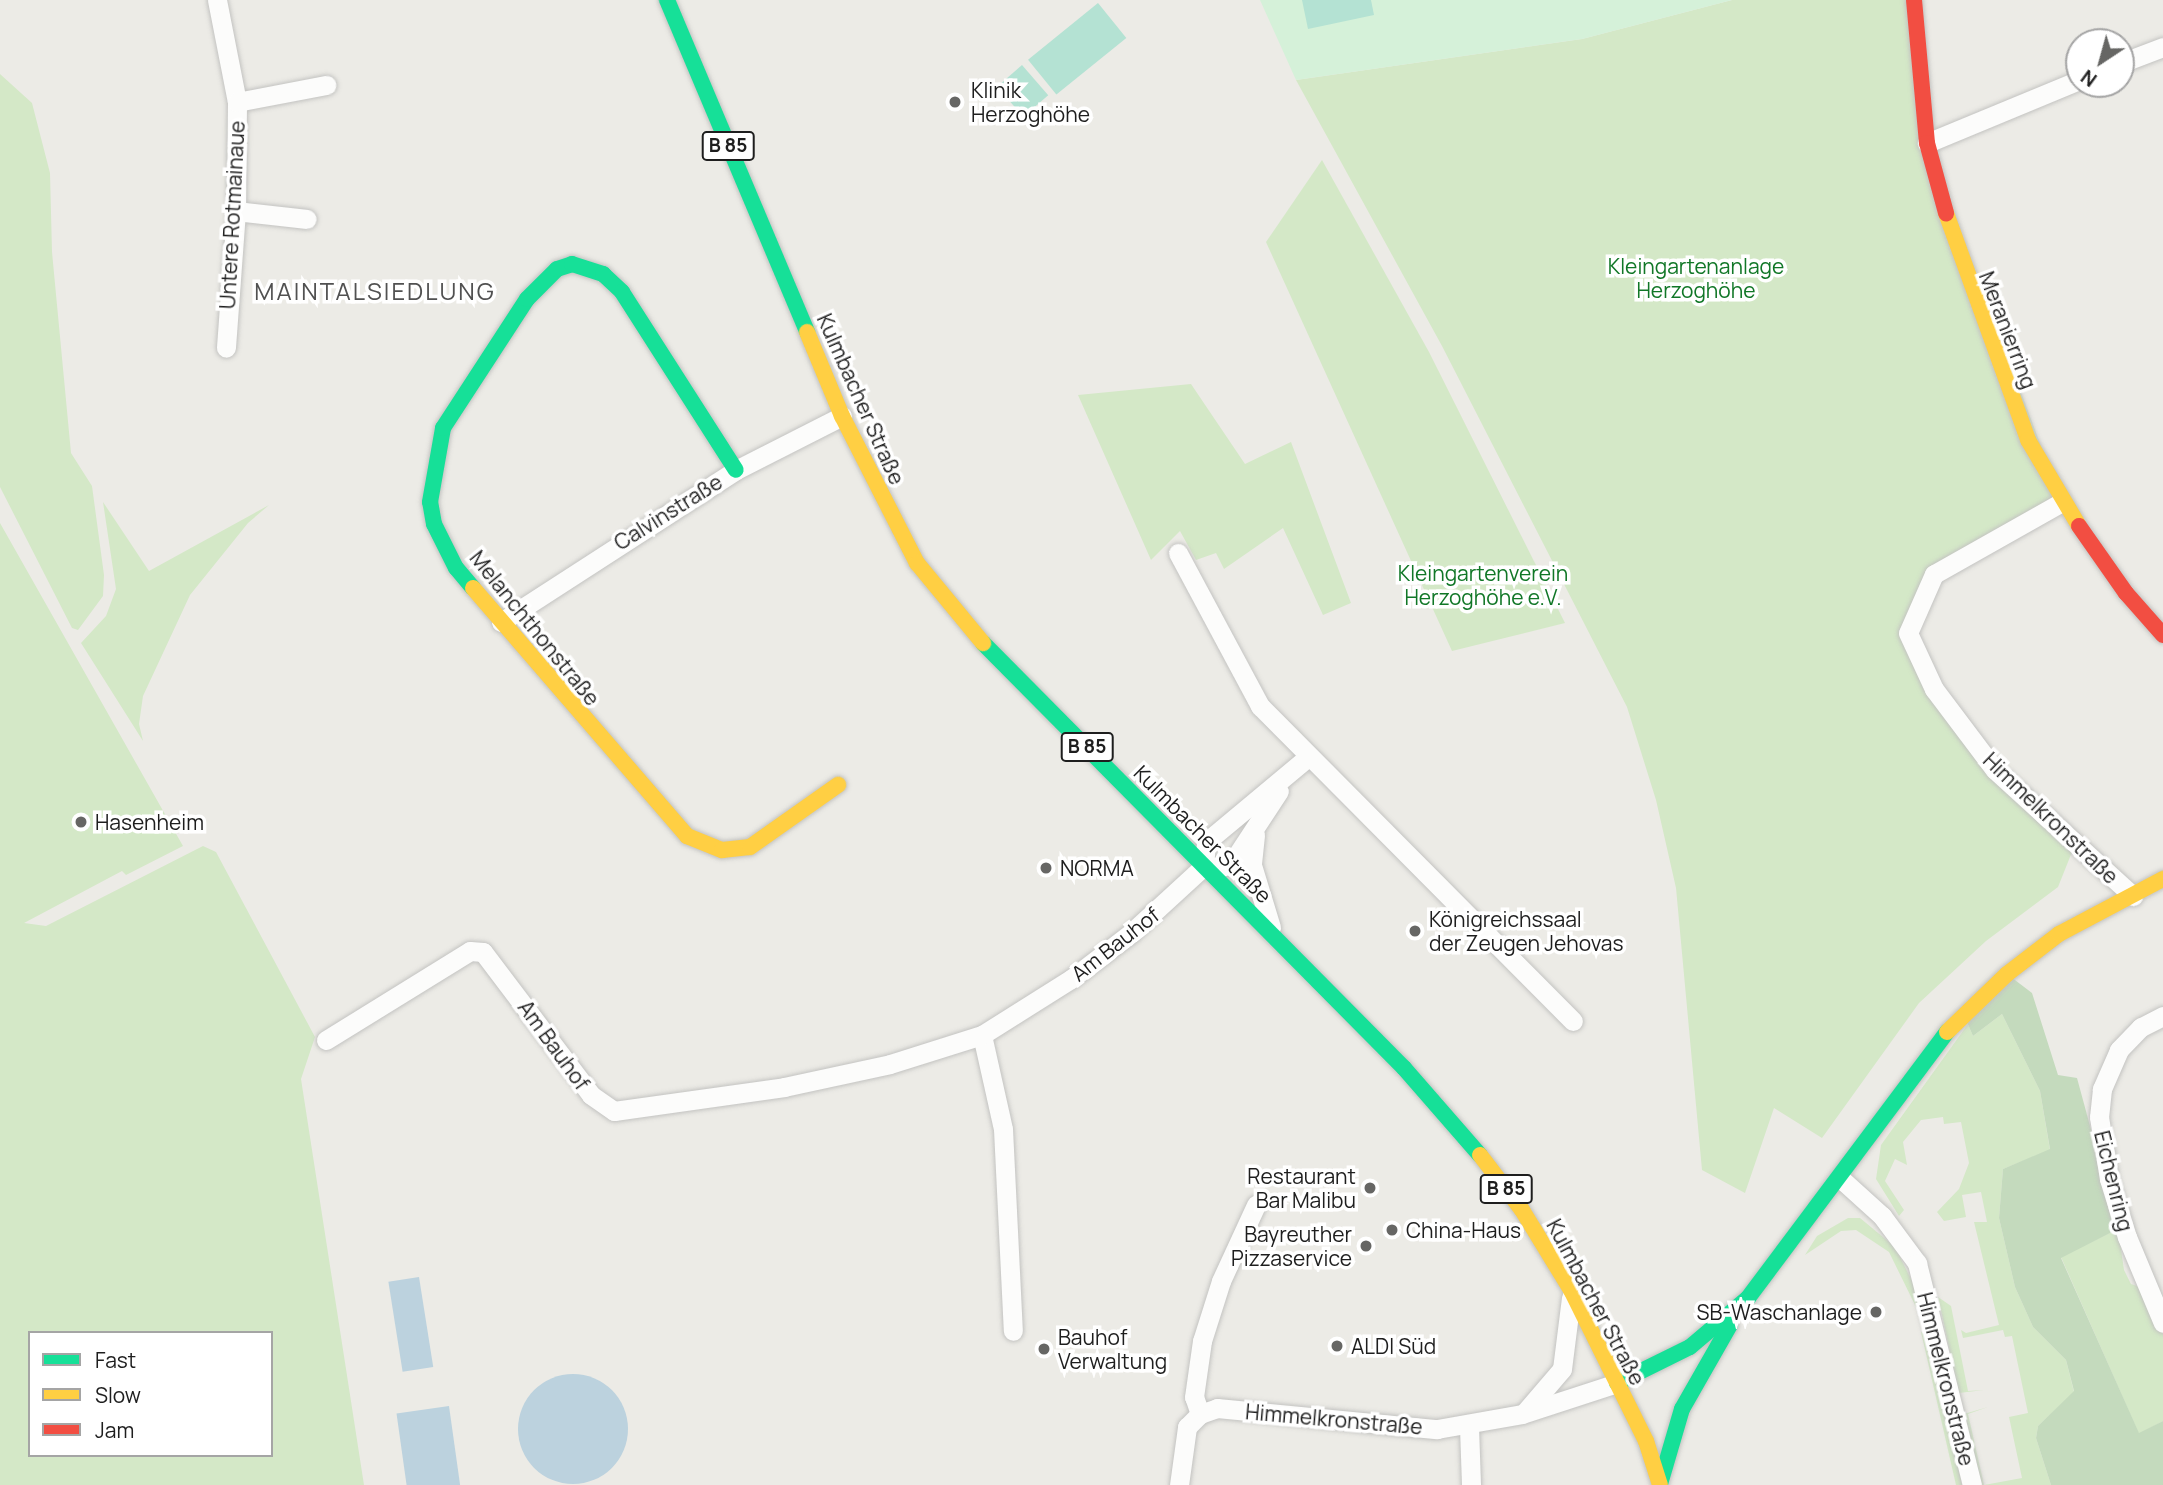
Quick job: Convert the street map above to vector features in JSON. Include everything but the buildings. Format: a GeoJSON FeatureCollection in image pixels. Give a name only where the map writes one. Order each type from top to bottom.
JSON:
{"type":"FeatureCollection","features":[{"type":"Feature","properties":{"kind":"street","name":"Untere Rotmainaue"},"geometry":{"type":"LineString","coordinates":[[217,0],[237,102],[236,211],[226,348]]}},
{"type":"Feature","properties":{"kind":"street","name":"Kulmbacher Straße"},"geometry":{"type":"LineString","coordinates":[[667,0],[842,416],[901,538],[937,590],[985,645],[1274,935],[1464,1135],[1522,1210],[1571,1290],[1646,1441],[1660,1484]]}},
{"type":"Feature","properties":{"kind":"street","name":"Meranierring"},"geometry":{"type":"LineString","coordinates":[[1914,0],[1927,142],[1938,190],[1993,353],[2028,440],[2062,502],[2126,593],[2163,635]]}},
{"type":"Feature","properties":{"kind":"street"},"geometry":{"type":"LineString","coordinates":[[2135,58],[2163,47]]}},
{"type":"Feature","properties":{"kind":"street"},"geometry":{"type":"LineString","coordinates":[[237,102],[326,85]]}},
{"type":"Feature","properties":{"kind":"street"},"geometry":{"type":"LineString","coordinates":[[1927,142],[2065,86]]}},
{"type":"Feature","properties":{"kind":"street"},"geometry":{"type":"LineString","coordinates":[[236,211],[307,219]]}},
{"type":"Feature","properties":{"kind":"street","name":"Melanchthonstraße"},"geometry":{"type":"LineString","coordinates":[[736,470],[622,292],[603,274],[572,264],[557,269],[527,299],[443,428],[431,484],[434,524],[456,568],[676,826],[698,842],[722,850],[750,847],[838,785]]}},
{"type":"Feature","properties":{"kind":"street","name":"Calvinstraße"},"geometry":{"type":"LineString","coordinates":[[501,622],[736,470],[842,416]]}},
{"type":"Feature","properties":{"kind":"street","name":"Himmelkronstraße"},"geometry":{"type":"LineString","coordinates":[[2062,502],[1934,574],[1908,632],[1934,689],[1995,770],[2133,895]]}},
{"type":"Feature","properties":{"kind":"street"},"geometry":{"type":"LineString","coordinates":[[1178,553],[1247,688],[1308,757],[1573,1021]]}},
{"type":"Feature","properties":{"kind":"street"},"geometry":{"type":"LineString","coordinates":[[1287,778],[1257,829],[1231,862],[1222,867],[1204,866],[1206,842],[1287,778],[1308,757]]}},
{"type":"Feature","properties":{"kind":"street"},"geometry":{"type":"LineString","coordinates":[[1257,829],[1252,865],[1274,935]]}},
{"type":"Feature","properties":{"kind":"street","name":"Am Bauhof"},"geometry":{"type":"LineString","coordinates":[[326,1040],[470,951],[483,952],[492,960],[591,1095],[614,1111],[784,1087],[890,1064],[982,1035],[1120,941],[1204,866]]}},
{"type":"Feature","properties":{"kind":"street","name":"Himmelkronstraße"},"geometry":{"type":"LineString","coordinates":[[1200,1414],[1217,1408],[1437,1429],[1469,1427],[1522,1414],[1617,1384],[1690,1347],[1748,1298],[1950,1028],[2007,974],[2059,934],[2163,879]]}},
{"type":"Feature","properties":{"kind":"street","name":"Eichenring"},"geometry":{"type":"LineString","coordinates":[[2163,1016],[2141,1027],[2119,1050],[2108,1069],[2099,1117],[2109,1179],[2127,1237],[2163,1323]]}},
{"type":"Feature","properties":{"kind":"street"},"geometry":{"type":"LineString","coordinates":[[982,1035],[1003,1129],[1013,1331]]}},
{"type":"Feature","properties":{"kind":"street","name":"Himmelkronstraße"},"geometry":{"type":"LineString","coordinates":[[1840,1178],[1882,1216],[1917,1263],[1972,1485]]}},
{"type":"Feature","properties":{"kind":"street"},"geometry":{"type":"LineString","coordinates":[[1179,1485],[1181,1444],[1187,1427],[1200,1414],[1194,1396],[1202,1342],[1221,1282],[1256,1205]]}},
{"type":"Feature","properties":{"kind":"street"},"geometry":{"type":"LineString","coordinates":[[1522,1414],[1548,1390],[1562,1369],[1571,1321],[1571,1290]]}},
{"type":"Feature","properties":{"kind":"street"},"geometry":{"type":"LineString","coordinates":[[1660,1484],[1689,1394],[1748,1298]]}},
{"type":"Feature","properties":{"kind":"street"},"geometry":{"type":"LineString","coordinates":[[1469,1427],[1471,1485]]}},
{"type":"Feature","properties":{"kind":"green space"},"geometry":{"type":"Polygon","coordinates":[[[1260,0],[1732,0],[1582,39],[1296,80],[1260,0]]]}},
{"type":"Feature","properties":{"kind":"green space"},"geometry":{"type":"Polygon","coordinates":[[[1302,0],[1371,0],[1374,15],[1308,29],[1302,0]]]}},
{"type":"Feature","properties":{"kind":"green space","name":"Kleingartenanlage Herzoghöhe"},"geometry":{"type":"Polygon","coordinates":[[[1732,0],[1914,0],[1927,142],[2062,502],[1934,574],[1908,633],[1995,770],[2076,842],[2058,887],[1986,941],[1919,1003],[1822,1138],[1774,1108],[1745,1193],[1702,1170],[1676,888],[1656,800],[1627,707],[1442,346],[1296,80],[1582,39],[1732,0]]]}},
{"type":"Feature","properties":{"kind":"green space"},"geometry":{"type":"Polygon","coordinates":[[[1098,3],[1126,38],[1056,95],[1028,60],[1098,3]]]}},
{"type":"Feature","properties":{"kind":"green space"},"geometry":{"type":"Polygon","coordinates":[[[1022,65],[1048,95],[1023,117],[997,87],[1022,65]]]}},
{"type":"Feature","properties":{"kind":"green space"},"geometry":{"type":"Polygon","coordinates":[[[0,74],[32,103],[50,173],[52,252],[71,453],[92,486],[104,575],[103,596],[78,630],[72,628],[0,487],[0,74]]]}},
{"type":"Feature","properties":{"kind":"green space","name":"Kleingartenverein Herzoghöhe e.V."},"geometry":{"type":"Polygon","coordinates":[[[1322,160],[1429,352],[1565,623],[1452,651],[1266,242],[1322,160]]]}},
{"type":"Feature","properties":{"kind":"green space"},"geometry":{"type":"Polygon","coordinates":[[[1191,384],[1245,464],[1291,442],[1351,603],[1323,615],[1283,528],[1224,569],[1216,553],[1196,560],[1180,531],[1151,560],[1078,395],[1191,384]]]}},
{"type":"Feature","properties":{"kind":"green space"},"geometry":{"type":"Polygon","coordinates":[[[103,502],[149,571],[269,505],[248,523],[190,595],[143,696],[139,724],[143,741],[81,643],[106,616],[116,589],[103,502]]]}},
{"type":"Feature","properties":{"kind":"green space"},"geometry":{"type":"Polygon","coordinates":[[[0,523],[183,846],[126,875],[122,871],[24,923],[46,926],[203,846],[216,852],[315,1037],[301,1079],[364,1485],[0,1485],[0,523]]]}},
{"type":"Feature","properties":{"kind":"green space"},"geometry":{"type":"Polygon","coordinates":[[[2007,974],[2032,993],[2058,1075],[2077,1078],[2118,1229],[2061,1258],[2139,1433],[2163,1421],[2163,1485],[2051,1485],[2036,1438],[2038,1426],[2074,1391],[2066,1360],[2033,1327],[2015,1287],[1999,1218],[2003,1169],[2050,1149],[2040,1091],[2002,1014],[1973,1036],[1964,1015],[2007,974]]]}},
{"type":"Feature","properties":{"kind":"green space"},"geometry":{"type":"Polygon","coordinates":[[[2002,1014],[2040,1091],[2050,1150],[2003,1169],[1999,1218],[2015,1287],[2033,1327],[2066,1360],[2074,1392],[2038,1426],[2036,1438],[2051,1485],[1984,1485],[2022,1478],[2009,1417],[2028,1413],[2012,1336],[2005,1337],[2003,1330],[1963,1338],[1961,1330],[1966,1333],[1999,1325],[1974,1222],[1987,1222],[1981,1192],[1962,1195],[1966,1217],[1944,1221],[1937,1212],[1959,1189],[1969,1163],[1961,1122],[1944,1124],[1943,1117],[1921,1120],[1903,1142],[1907,1165],[1895,1159],[1885,1181],[1904,1210],[1899,1216],[1876,1179],[1881,1145],[1968,1024],[1973,1036],[2002,1014]]]}},
{"type":"Feature","properties":{"kind":"green space"},"geometry":{"type":"Polygon","coordinates":[[[1848,1218],[1860,1218],[1895,1247],[1922,1301],[1916,1307],[1889,1252],[1856,1230],[1841,1231],[1805,1255],[1817,1236],[1848,1218]]]}},
{"type":"Feature","properties":{"kind":"green space"},"geometry":{"type":"Polygon","coordinates":[[[2118,1229],[2124,1270],[2131,1284],[2140,1287],[2163,1334],[2163,1421],[2139,1434],[2061,1257],[2118,1229]]]}},
{"type":"Feature","properties":{"kind":"green space"},"geometry":{"type":"Polygon","coordinates":[[[1938,1297],[1951,1306],[1968,1391],[1984,1390],[1959,1393],[1938,1297]]]}},
{"type":"Feature","properties":{"kind":"green space"},"geometry":{"type":"Polygon","coordinates":[[[1921,1332],[1929,1334],[1962,1485],[1956,1485],[1921,1332]]]}},
{"type":"Feature","properties":{"kind":"green space"},"geometry":{"type":"Polygon","coordinates":[[[1988,1407],[1968,1414],[1984,1485],[1979,1485],[1964,1414],[1988,1407]]]}},
{"type":"Feature","properties":{"kind":"water"},"geometry":{"type":"Polygon","coordinates":[[[419,1277],[433,1367],[403,1372],[388,1282],[419,1277]]]}},
{"type":"Feature","properties":{"kind":"water"},"geometry":{"type":"Polygon","coordinates":[[[573,1374],[594,1378],[612,1390],[624,1408],[628,1429],[624,1450],[612,1468],[594,1480],[573,1484],[552,1480],[534,1468],[522,1450],[518,1429],[522,1408],[534,1390],[552,1378],[573,1374]]]}},
{"type":"Feature","properties":{"kind":"water"},"geometry":{"type":"Polygon","coordinates":[[[449,1406],[460,1485],[407,1485],[397,1413],[449,1406]]]}},
{"type":"Feature","properties":{"kind":"traffic: fast"},"geometry":{"type":"LineString","coordinates":[[667,0],[807,332]]}},
{"type":"Feature","properties":{"kind":"traffic: fast"},"geometry":{"type":"LineString","coordinates":[[473,588],[456,568],[434,524],[430,502],[443,428],[527,299],[557,269],[572,264],[603,274],[622,292],[736,470]]}},
{"type":"Feature","properties":{"kind":"traffic: fast"},"geometry":{"type":"LineString","coordinates":[[983,643],[1404,1068],[1480,1155]]}},
{"type":"Feature","properties":{"kind":"traffic: fast"},"geometry":{"type":"LineString","coordinates":[[1617,1383],[1690,1347],[1748,1298],[1947,1032]]}},
{"type":"Feature","properties":{"kind":"traffic: fast"},"geometry":{"type":"LineString","coordinates":[[1660,1484],[1682,1409],[1730,1325]]}},
{"type":"Feature","properties":{"kind":"traffic: slow"},"geometry":{"type":"LineString","coordinates":[[1946,213],[2028,440],[2079,526]]}},
{"type":"Feature","properties":{"kind":"traffic: slow"},"geometry":{"type":"LineString","coordinates":[[807,332],[842,416],[917,563],[983,643]]}},
{"type":"Feature","properties":{"kind":"traffic: slow"},"geometry":{"type":"LineString","coordinates":[[473,588],[687,836],[722,850],[750,847],[838,785]]}},
{"type":"Feature","properties":{"kind":"traffic: slow"},"geometry":{"type":"LineString","coordinates":[[1947,1032],[2007,974],[2059,934],[2163,879]]}},
{"type":"Feature","properties":{"kind":"traffic: slow"},"geometry":{"type":"LineString","coordinates":[[1480,1155],[1522,1210],[1571,1290],[1646,1441],[1660,1485]]}},
{"type":"Feature","properties":{"kind":"traffic: jam"},"geometry":{"type":"LineString","coordinates":[[1914,0],[1927,143],[1946,213]]}},
{"type":"Feature","properties":{"kind":"traffic: jam"},"geometry":{"type":"LineString","coordinates":[[2079,526],[2126,593],[2163,635]]}},
{"type":"Feature","properties":{"kind":"place","name":"Klinik Herzoghöhe"},"geometry":{"type":"Point","coordinates":[955,102]}},
{"type":"Feature","properties":{"kind":"place","name":"Hasenheim"},"geometry":{"type":"Point","coordinates":[81,822]}},
{"type":"Feature","properties":{"kind":"place","name":"NORMA"},"geometry":{"type":"Point","coordinates":[1046,868]}},
{"type":"Feature","properties":{"kind":"place","name":"Königreichssaal der Zeugen Jehovas"},"geometry":{"type":"Point","coordinates":[1415,931]}},
{"type":"Feature","properties":{"kind":"place","name":"Restaurant Bar Malibu"},"geometry":{"type":"Point","coordinates":[1370,1188]}},
{"type":"Feature","properties":{"kind":"place","name":"China-Haus"},"geometry":{"type":"Point","coordinates":[1392,1230]}},
{"type":"Feature","properties":{"kind":"place","name":"Bayreuther Pizzaservice"},"geometry":{"type":"Point","coordinates":[1366,1246]}},
{"type":"Feature","properties":{"kind":"place","name":"SB-Waschanlage"},"geometry":{"type":"Point","coordinates":[1876,1312]}},
{"type":"Feature","properties":{"kind":"place","name":"ALDI Süd"},"geometry":{"type":"Point","coordinates":[1337,1346]}},
{"type":"Feature","properties":{"kind":"place","name":"Bauhof Verwaltung"},"geometry":{"type":"Point","coordinates":[1044,1349]}},
{"type":"Feature","properties":{"kind":"district","name":"MAINTALSIEDLUNG"},"geometry":{"type":"Point","coordinates":[375,291]}}]}
